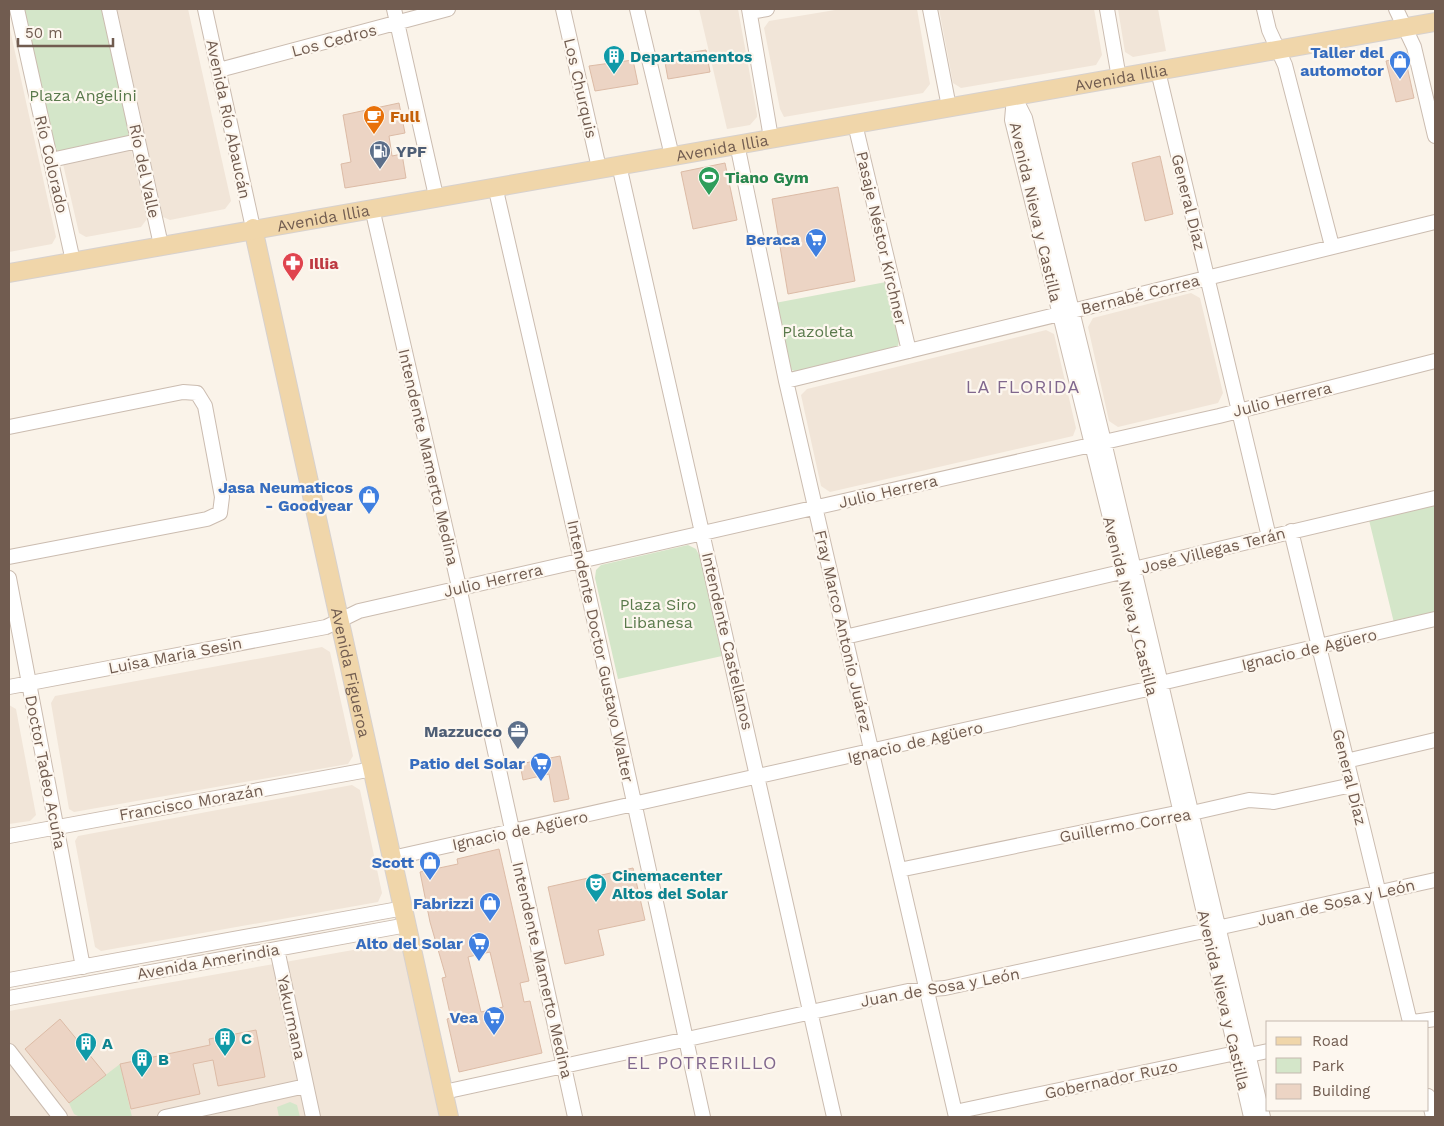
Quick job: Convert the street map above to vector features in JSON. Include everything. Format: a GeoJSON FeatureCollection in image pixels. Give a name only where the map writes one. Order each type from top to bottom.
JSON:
{"type":"FeatureCollection","features":[{"type":"Feature","properties":{"kind":"main road","name":"Avenida Illia"},"geometry":{"type":"LineString","coordinates":[[9,273],[253,228],[1435,22]]}},
{"type":"Feature","properties":{"kind":"main road","name":"Avenida Figueroa"},"geometry":{"type":"LineString","coordinates":[[253,228],[341,620],[449,1117]]}},
{"type":"Feature","properties":{"kind":"street","name":"Río Colorado"},"geometry":{"type":"LineString","coordinates":[[17,9],[73,261]]}},
{"type":"Feature","properties":{"kind":"street","name":"Río del Valle"},"geometry":{"type":"LineString","coordinates":[[109,9],[161,245]]}},
{"type":"Feature","properties":{"kind":"street","name":"Avenida Río Abaucán"},"geometry":{"type":"LineString","coordinates":[[205,9],[253,228]]}},
{"type":"Feature","properties":{"kind":"street"},"geometry":{"type":"LineString","coordinates":[[394,9],[436,196]]}},
{"type":"Feature","properties":{"kind":"street","name":"Los Cedros"},"geometry":{"type":"LineString","coordinates":[[218,70],[448,9]]}},
{"type":"Feature","properties":{"kind":"street","name":"Los Churquis"},"geometry":{"type":"LineString","coordinates":[[563,9],[599,168]]}},
{"type":"Feature","properties":{"kind":"street"},"geometry":{"type":"LineString","coordinates":[[637,9],[672,156]]}},
{"type":"Feature","properties":{"kind":"street"},"geometry":{"type":"LineString","coordinates":[[767,9],[749,10],[771,138]]}},
{"type":"Feature","properties":{"kind":"street"},"geometry":{"type":"LineString","coordinates":[[930,9],[949,107]]}},
{"type":"Feature","properties":{"kind":"street"},"geometry":{"type":"LineString","coordinates":[[1107,9],[1118,78]]}},
{"type":"Feature","properties":{"kind":"street"},"geometry":{"type":"LineString","coordinates":[[1264,9],[1269,30],[1285,65],[1332,246]]}},
{"type":"Feature","properties":{"kind":"street"},"geometry":{"type":"LineString","coordinates":[[1396,9],[1414,47],[1435,136]]}},
{"type":"Feature","properties":{"kind":"street","name":"General Díaz"},"geometry":{"type":"LineString","coordinates":[[1158,71],[1269,537]]}},
{"type":"Feature","properties":{"kind":"street","name":"Avenida Nieva y Castilla"},"geometry":{"type":"LineString","coordinates":[[1014,96],[1025,118],[1066,312],[1157,685],[1243,1054],[1263,1117]]}},
{"type":"Feature","properties":{"kind":"street","name":"Pasaje Néstor Kirchner"},"geometry":{"type":"LineString","coordinates":[[855,124],[909,351]]}},
{"type":"Feature","properties":{"kind":"street"},"geometry":{"type":"LineString","coordinates":[[50,160],[138,141]]}},
{"type":"Feature","properties":{"kind":"street","name":"Fray Marco Antonio Juárez"},"geometry":{"type":"LineString","coordinates":[[737,144],[786,381],[956,1115]]}},
{"type":"Feature","properties":{"kind":"street","name":"Intendente Castellanos"},"geometry":{"type":"LineString","coordinates":[[619,165],[834,1117]]}},
{"type":"Feature","properties":{"kind":"street","name":"Intendente Doctor Gustavo Walter"},"geometry":{"type":"LineString","coordinates":[[495,186],[582,560],[703,1117]]}},
{"type":"Feature","properties":{"kind":"street","name":"Intendente Mamerto Medina"},"geometry":{"type":"LineString","coordinates":[[372,208],[459,588],[575,1117]]}},
{"type":"Feature","properties":{"kind":"street","name":"Bernabé Correa"},"geometry":{"type":"LineString","coordinates":[[786,381],[1435,222]]}},
{"type":"Feature","properties":{"kind":"street","name":"Julio Herrera"},"geometry":{"type":"LineString","coordinates":[[341,620],[358,610],[1098,443],[1435,361]]}},
{"type":"Feature","properties":{"kind":"street"},"geometry":{"type":"LineString","coordinates":[[9,427],[184,392],[197,393],[205,406],[222,498],[220,513],[207,520],[9,557]]}},
{"type":"Feature","properties":{"kind":"street","name":"José Villegas Terán"},"geometry":{"type":"LineString","coordinates":[[845,637],[1435,498]]}},
{"type":"Feature","properties":{"kind":"street","name":"General Díaz"},"geometry":{"type":"LineString","coordinates":[[1291,532],[1412,1021]]}},
{"type":"Feature","properties":{"kind":"street","name":"Doctor Tadeo Acuña"},"geometry":{"type":"LineString","coordinates":[[9,578],[83,967]]}},
{"type":"Feature","properties":{"kind":"street","name":"Ignacio de Agüero"},"geometry":{"type":"LineString","coordinates":[[392,858],[872,751],[1435,619]]}},
{"type":"Feature","properties":{"kind":"street","name":"Luisa Maria Sesin"},"geometry":{"type":"LineString","coordinates":[[9,687],[326,627],[341,620]]}},
{"type":"Feature","properties":{"kind":"street"},"geometry":{"type":"LineString","coordinates":[[1346,761],[1435,740]]}},
{"type":"Feature","properties":{"kind":"street","name":"Francisco Morazán"},"geometry":{"type":"LineString","coordinates":[[9,836],[373,769]]}},
{"type":"Feature","properties":{"kind":"street","name":"Guillermo Correa"},"geometry":{"type":"LineString","coordinates":[[899,870],[1249,800],[1274,802],[1352,785]]}},
{"type":"Feature","properties":{"kind":"street","name":"Juan de Sosa y León"},"geometry":{"type":"LineString","coordinates":[[444,1092],[908,991],[945,988],[1435,880]]}},
{"type":"Feature","properties":{"kind":"street"},"geometry":{"type":"LineString","coordinates":[[9,980],[405,916]]}},
{"type":"Feature","properties":{"kind":"street","name":"Avenida Amerindia"},"geometry":{"type":"LineString","coordinates":[[9,998],[277,948],[405,916]]}},
{"type":"Feature","properties":{"kind":"street","name":"Yakurmana"},"geometry":{"type":"LineString","coordinates":[[277,948],[312,1117]]}},
{"type":"Feature","properties":{"kind":"street"},"geometry":{"type":"LineString","coordinates":[[1420,1021],[1435,1019]]}},
{"type":"Feature","properties":{"kind":"street"},"geometry":{"type":"LineString","coordinates":[[9,1051],[60,1117]]}},
{"type":"Feature","properties":{"kind":"street","name":"Gobernador Ruzo"},"geometry":{"type":"LineString","coordinates":[[956,1115],[1243,1054],[1266,1051]]}},
{"type":"Feature","properties":{"kind":"street","name":"Avenida Nieva y Castilla"},"geometry":{"type":"LineString","coordinates":[[1243,1054],[1251,1117]]}},
{"type":"Feature","properties":{"kind":"street"},"geometry":{"type":"LineString","coordinates":[[165,1117],[306,1086]]}},
{"type":"Feature","properties":{"kind":"street"},"geometry":{"type":"LineString","coordinates":[[1429,1100],[1433,1117]]}},
{"type":"Feature","properties":{"kind":"shaded area"},"geometry":{"type":"Polygon","coordinates":[[[117,9],[188,9],[231,201],[225,209],[170,220],[163,217],[117,9]]]}},
{"type":"Feature","properties":{"kind":"shaded area"},"geometry":{"type":"Polygon","coordinates":[[[699,9],[738,9],[757,114],[757,117],[750,125],[727,129],[699,9]]]}},
{"type":"Feature","properties":{"kind":"shaded area"},"geometry":{"type":"Polygon","coordinates":[[[841,9],[917,9],[930,84],[923,93],[784,117],[780,109],[764,28],[769,21],[841,9]]]}},
{"type":"Feature","properties":{"kind":"shaded area"},"geometry":{"type":"Polygon","coordinates":[[[939,9],[1094,9],[1102,55],[1096,65],[961,88],[953,83],[939,9]]]}},
{"type":"Feature","properties":{"kind":"shaded area"},"geometry":{"type":"Polygon","coordinates":[[[1118,9],[1158,9],[1166,51],[1133,57],[1125,52],[1118,9]]]}},
{"type":"Feature","properties":{"kind":"shaded area"},"geometry":{"type":"Polygon","coordinates":[[[9,25],[56,237],[52,244],[9,252],[9,25]]]}},
{"type":"Feature","properties":{"kind":"shaded area"},"geometry":{"type":"Polygon","coordinates":[[[131,149],[147,219],[141,227],[86,237],[79,233],[63,164],[131,149]]]}},
{"type":"Feature","properties":{"kind":"shaded area"},"geometry":{"type":"Polygon","coordinates":[[[1191,293],[1200,298],[1223,393],[1218,403],[1118,427],[1109,421],[1088,327],[1093,318],[1191,293]]]}},
{"type":"Feature","properties":{"kind":"shaded area"},"geometry":{"type":"Polygon","coordinates":[[[1046,330],[1054,334],[1076,428],[1073,436],[830,492],[821,486],[801,395],[807,389],[1046,330]]]}},
{"type":"Feature","properties":{"kind":"shaded area"},"geometry":{"type":"Polygon","coordinates":[[[322,647],[330,652],[353,756],[348,764],[74,812],[69,809],[51,703],[55,696],[322,647]]]}},
{"type":"Feature","properties":{"kind":"shaded area"},"geometry":{"type":"Polygon","coordinates":[[[9,705],[16,709],[36,815],[30,821],[9,824],[9,705]]]}},
{"type":"Feature","properties":{"kind":"shaded area"},"geometry":{"type":"Polygon","coordinates":[[[352,785],[360,790],[382,893],[378,902],[101,951],[95,947],[75,841],[78,836],[352,785]]]}},
{"type":"Feature","properties":{"kind":"shaded area"},"geometry":{"type":"Polygon","coordinates":[[[404,941],[439,1117],[9,1117],[9,1011],[404,941]]]}},
{"type":"Feature","properties":{"kind":"green space","name":"Plaza Angelini"},"geometry":{"type":"Polygon","coordinates":[[[24,9],[104,9],[135,148],[58,165],[24,9]]]}},
{"type":"Feature","properties":{"kind":"green space","name":"Plazoleta"},"geometry":{"type":"Polygon","coordinates":[[[886,282],[899,341],[898,346],[797,372],[789,369],[775,303],[886,282]]]}},
{"type":"Feature","properties":{"kind":"green space"},"geometry":{"type":"Polygon","coordinates":[[[1435,504],[1435,613],[1394,623],[1369,520],[1435,504]]]}},
{"type":"Feature","properties":{"kind":"green space","name":"Plaza Siro Libanesa"},"geometry":{"type":"Polygon","coordinates":[[[688,545],[696,549],[700,557],[722,656],[618,679],[595,578],[596,570],[601,565],[688,545]]]}},
{"type":"Feature","properties":{"kind":"green space"},"geometry":{"type":"Polygon","coordinates":[[[120,1064],[132,1117],[80,1117],[74,1114],[69,1103],[120,1064]]]}},
{"type":"Feature","properties":{"kind":"green space"},"geometry":{"type":"Polygon","coordinates":[[[290,1102],[297,1105],[300,1117],[279,1117],[277,1107],[290,1102]]]}},
{"type":"Feature","properties":{"kind":"building"},"geometry":{"type":"Polygon","coordinates":[[[706,50],[710,72],[668,79],[664,57],[706,50]]]}},
{"type":"Feature","properties":{"kind":"building"},"geometry":{"type":"Polygon","coordinates":[[[1405,57],[1414,98],[1396,102],[1386,61],[1405,57]]]}},
{"type":"Feature","properties":{"kind":"building","name":"Departamentos"},"geometry":{"type":"Polygon","coordinates":[[[633,60],[638,84],[595,91],[589,66],[633,60]]]}},
{"type":"Feature","properties":{"kind":"building"},"geometry":{"type":"Polygon","coordinates":[[[399,103],[405,133],[389,136],[392,156],[402,154],[406,178],[345,188],[341,164],[351,162],[343,115],[399,103]]]}},
{"type":"Feature","properties":{"kind":"building"},"geometry":{"type":"Polygon","coordinates":[[[1160,156],[1173,214],[1145,221],[1132,163],[1160,156]]]}},
{"type":"Feature","properties":{"kind":"building","name":"Tiano Gym"},"geometry":{"type":"Polygon","coordinates":[[[725,163],[737,220],[693,229],[681,172],[725,163]]]}},
{"type":"Feature","properties":{"kind":"building","name":"Beraca"},"geometry":{"type":"Polygon","coordinates":[[[838,187],[855,281],[788,294],[772,199],[838,187]]]}},
{"type":"Feature","properties":{"kind":"building"},"geometry":{"type":"Polygon","coordinates":[[[560,756],[569,799],[554,802],[549,774],[523,780],[520,764],[560,756]]]}},
{"type":"Feature","properties":{"kind":"building"},"geometry":{"type":"Polygon","coordinates":[[[499,849],[529,981],[520,983],[524,1002],[530,1001],[542,1053],[459,1072],[447,1019],[451,1018],[442,978],[446,977],[430,922],[420,872],[458,864],[457,859],[499,849]],[[490,952],[468,957],[481,1012],[503,1007],[490,952]]]}},
{"type":"Feature","properties":{"kind":"building","name":"Cinemacenter Altos del Solar"},"geometry":{"type":"Polygon","coordinates":[[[633,868],[645,920],[598,930],[604,955],[565,964],[548,887],[633,868]]]}},
{"type":"Feature","properties":{"kind":"building","name":"A"},"geometry":{"type":"Polygon","coordinates":[[[60,1019],[106,1075],[69,1103],[25,1049],[60,1019]]]}},
{"type":"Feature","properties":{"kind":"building"},"geometry":{"type":"Polygon","coordinates":[[[256,1030],[265,1077],[218,1086],[213,1060],[193,1064],[200,1094],[131,1109],[120,1064],[210,1045],[209,1039],[256,1030]]]}},
{"type":"Feature","properties":{"kind":"place","name":"Departamentos"},"geometry":{"type":"Point","coordinates":[614,75]}},
{"type":"Feature","properties":{"kind":"place","name":"Taller del automotor"},"geometry":{"type":"Point","coordinates":[1400,80]}},
{"type":"Feature","properties":{"kind":"place","name":"Full"},"geometry":{"type":"Point","coordinates":[374,135]}},
{"type":"Feature","properties":{"kind":"place","name":"YPF"},"geometry":{"type":"Point","coordinates":[380,170]}},
{"type":"Feature","properties":{"kind":"place","name":"Tiano Gym"},"geometry":{"type":"Point","coordinates":[709,196]}},
{"type":"Feature","properties":{"kind":"place","name":"Beraca"},"geometry":{"type":"Point","coordinates":[816,258]}},
{"type":"Feature","properties":{"kind":"place","name":"Illia"},"geometry":{"type":"Point","coordinates":[293,282]}},
{"type":"Feature","properties":{"kind":"place","name":"Jasa Neumaticos - Goodyear"},"geometry":{"type":"Point","coordinates":[369,515]}},
{"type":"Feature","properties":{"kind":"place","name":"Mazzucco"},"geometry":{"type":"Point","coordinates":[518,750]}},
{"type":"Feature","properties":{"kind":"place","name":"Patio del Solar"},"geometry":{"type":"Point","coordinates":[541,782]}},
{"type":"Feature","properties":{"kind":"place","name":"Scott"},"geometry":{"type":"Point","coordinates":[430,881]}},
{"type":"Feature","properties":{"kind":"place","name":"Cinemacenter Altos del Solar"},"geometry":{"type":"Point","coordinates":[596,903]}},
{"type":"Feature","properties":{"kind":"place","name":"Fabrizzi"},"geometry":{"type":"Point","coordinates":[490,922]}},
{"type":"Feature","properties":{"kind":"place","name":"Alto del Solar"},"geometry":{"type":"Point","coordinates":[479,962]}},
{"type":"Feature","properties":{"kind":"place","name":"Vea"},"geometry":{"type":"Point","coordinates":[494,1036]}},
{"type":"Feature","properties":{"kind":"place","name":"C"},"geometry":{"type":"Point","coordinates":[225,1057]}},
{"type":"Feature","properties":{"kind":"place","name":"A"},"geometry":{"type":"Point","coordinates":[86,1062]}},
{"type":"Feature","properties":{"kind":"place","name":"B"},"geometry":{"type":"Point","coordinates":[142,1078]}},
{"type":"Feature","properties":{"kind":"district","name":"LA FLORIDA"},"geometry":{"type":"Point","coordinates":[1023,387]}},
{"type":"Feature","properties":{"kind":"district","name":"EL POTRERILLO"},"geometry":{"type":"Point","coordinates":[702,1063]}}]}
